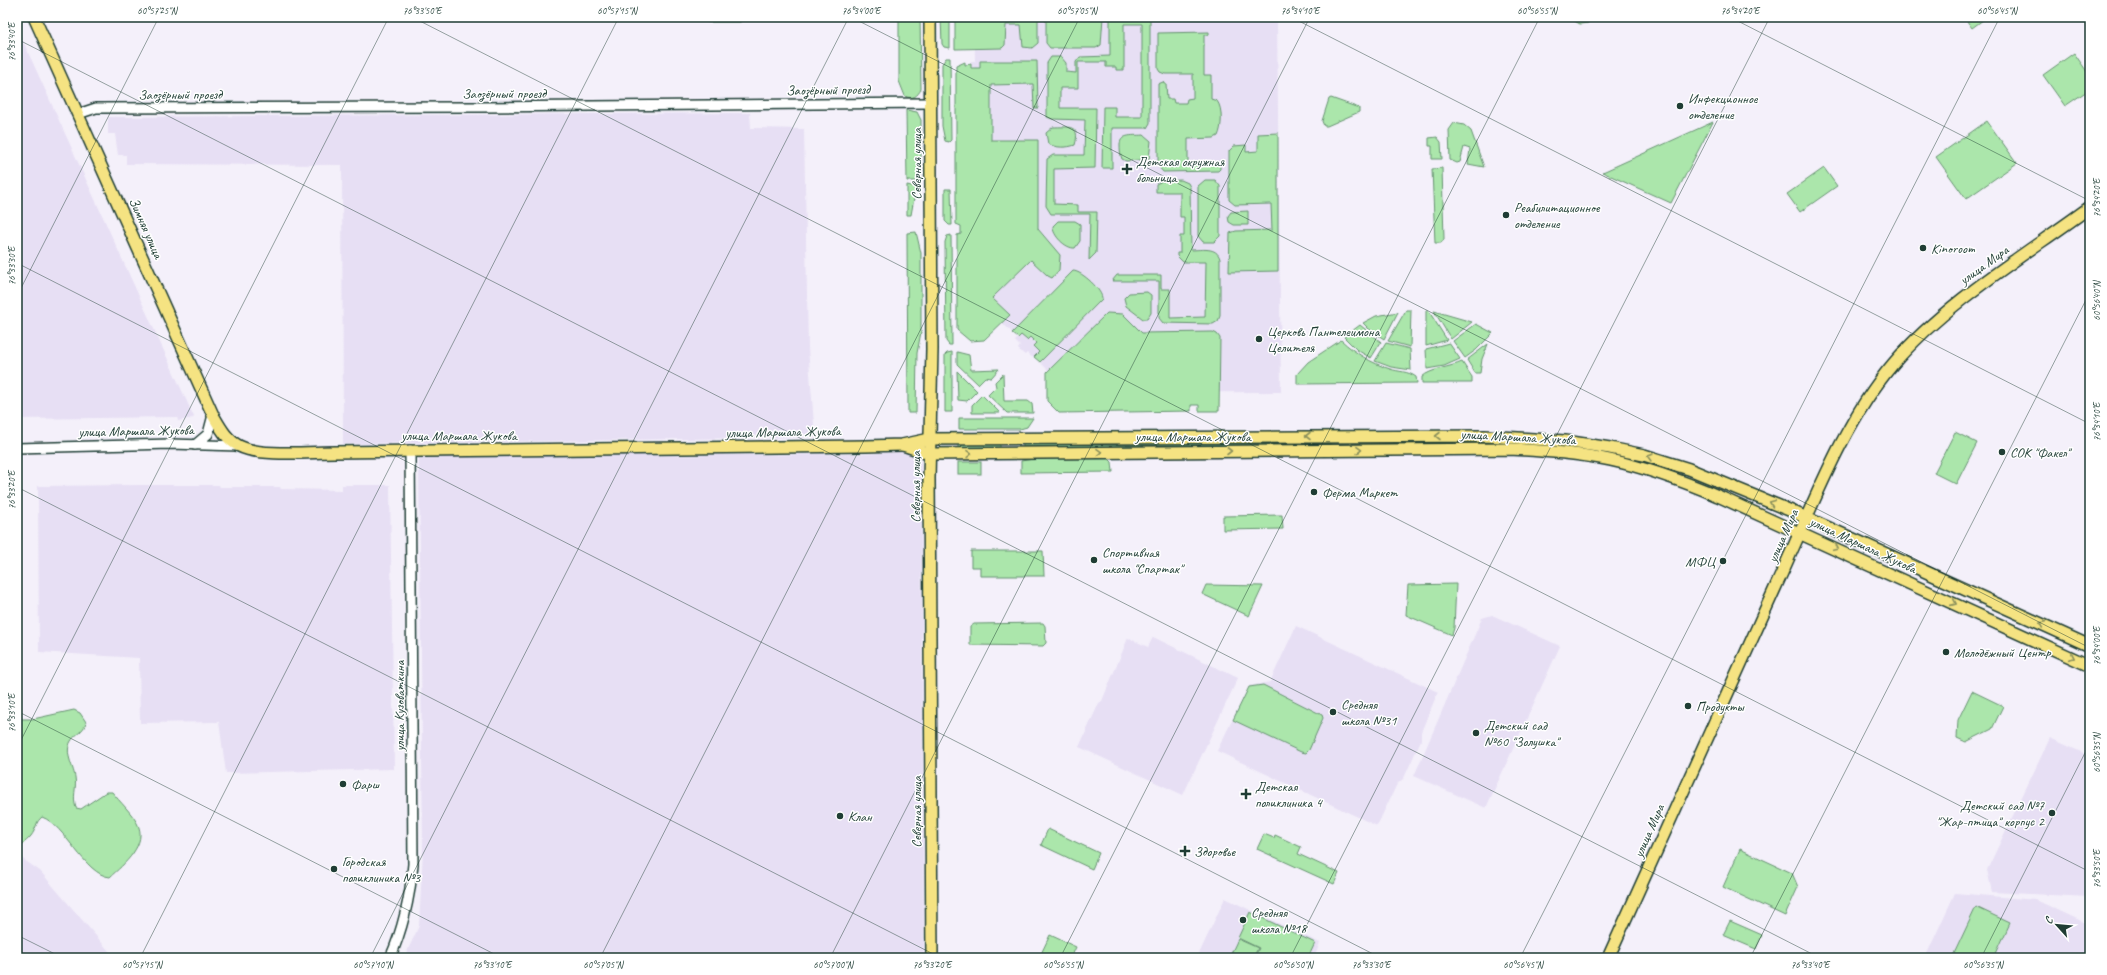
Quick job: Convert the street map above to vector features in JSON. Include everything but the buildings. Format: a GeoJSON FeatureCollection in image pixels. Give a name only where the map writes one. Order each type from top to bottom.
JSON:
{"type":"FeatureCollection","features":[{"type":"Feature","properties":{"kind":"main road","name":"Зимняя улица"},"geometry":{"type":"LineString","coordinates":[[34,17],[213,415],[224,434],[239,446]]}},
{"type":"Feature","properties":{"kind":"main road","name":"Северная улица"},"geometry":{"type":"LineString","coordinates":[[930,17],[932,349],[930,440],[932,958]]}},
{"type":"Feature","properties":{"kind":"main road","name":"улица Мира"},"geometry":{"type":"LineString","coordinates":[[1608,958],[1801,532],[1842,444],[1861,408],[1878,382],[1912,343],[1958,303],[2090,207]]}},
{"type":"Feature","properties":{"kind":"main road","name":"улица Маршала Жукова"},"geometry":{"type":"LineString","coordinates":[[239,446],[253,451],[269,452],[902,445],[930,440],[1009,439],[1491,436],[1544,439],[1595,445],[1630,452],[1689,469],[1808,518],[2090,646]]}},
{"type":"Feature","properties":{"kind":"main road"},"geometry":{"type":"LineString","coordinates":[[1009,439],[1009,453]]}},
{"type":"Feature","properties":{"kind":"main road","name":"улица Маршала Жукова"},"geometry":{"type":"LineString","coordinates":[[902,445],[930,454],[1512,449],[1564,453],[1608,460],[1640,468],[1684,482],[1801,532],[2090,666]]}},
{"type":"Feature","properties":{"kind":"main road"},"geometry":{"type":"LineString","coordinates":[[1684,482],[1689,469]]}},
{"type":"Feature","properties":{"kind":"main road"},"geometry":{"type":"LineString","coordinates":[[2000,624],[2007,608]]}},
{"type":"Feature","properties":{"kind":"street","name":"Заозёрный проезд"},"geometry":{"type":"LineString","coordinates":[[78,114],[96,108],[473,107],[931,103]]}},
{"type":"Feature","properties":{"kind":"street"},"geometry":{"type":"LineString","coordinates":[[195,445],[208,434],[213,415]]}},
{"type":"Feature","properties":{"kind":"street"},"geometry":{"type":"LineString","coordinates":[[213,415],[214,445]]}},
{"type":"Feature","properties":{"kind":"street","name":"улица Маршала Жукова"},"geometry":{"type":"LineString","coordinates":[[17,448],[195,445],[239,446]]}},
{"type":"Feature","properties":{"kind":"street","name":"улица Кузоваткина"},"geometry":{"type":"LineString","coordinates":[[390,958],[404,921],[409,900],[413,864],[410,450]]}},
{"type":"Feature","properties":{"kind":"shaded area","name":"Детская окружная больница"},"geometry":{"type":"Polygon","coordinates":[[[974,17],[1277,17],[1281,392],[1047,393],[1048,370],[1035,357],[1033,358],[1027,353],[1025,355],[1018,349],[1020,346],[1015,341],[1018,338],[996,317],[976,316],[975,68],[972,67],[971,61],[975,61],[974,17]]]}},
{"type":"Feature","properties":{"kind":"shaded area"},"geometry":{"type":"Polygon","coordinates":[[[17,28],[194,417],[193,418],[178,421],[177,417],[17,419],[17,28]]]}},
{"type":"Feature","properties":{"kind":"shaded area"},"geometry":{"type":"Polygon","coordinates":[[[750,113],[751,128],[804,129],[808,348],[815,437],[343,444],[342,165],[126,164],[126,155],[118,155],[115,134],[108,134],[108,117],[750,113]]]}},
{"type":"Feature","properties":{"kind":"shaded area"},"geometry":{"type":"Polygon","coordinates":[[[908,452],[917,455],[921,463],[924,958],[404,958],[419,926],[423,850],[419,457],[865,454],[908,452]]]}},
{"type":"Feature","properties":{"kind":"shaded area"},"geometry":{"type":"Polygon","coordinates":[[[219,485],[220,487],[280,487],[281,489],[342,490],[342,485],[390,485],[394,769],[226,773],[219,722],[140,723],[139,658],[39,652],[38,486],[219,485]]]}},
{"type":"Feature","properties":{"kind":"shaded area","name":"Детский сад №60 \"Золушка\""},"geometry":{"type":"Polygon","coordinates":[[[1492,615],[1560,646],[1486,808],[1414,776],[1482,618],[1492,615]]]}},
{"type":"Feature","properties":{"kind":"shaded area","name":"Средняя школа №31"},"geometry":{"type":"Polygon","coordinates":[[[1296,626],[1438,692],[1421,732],[1421,740],[1404,778],[1397,784],[1377,826],[1217,751],[1249,686],[1270,682],[1296,626]]]}},
{"type":"Feature","properties":{"kind":"shaded area"},"geometry":{"type":"Polygon","coordinates":[[[1153,637],[1238,678],[1183,795],[1079,747],[1099,703],[1102,701],[1128,638],[1148,647],[1153,637]]]}},
{"type":"Feature","properties":{"kind":"shaded area","name":"Детский сад №7 \"Жар-птица\" корпус 2"},"geometry":{"type":"Polygon","coordinates":[[[2050,738],[2090,756],[2090,892],[2088,897],[1992,892],[1987,870],[2050,738]]]}},
{"type":"Feature","properties":{"kind":"shaded area"},"geometry":{"type":"Polygon","coordinates":[[[17,855],[40,871],[115,958],[17,958],[17,855]]]}},
{"type":"Feature","properties":{"kind":"shaded area"},"geometry":{"type":"Polygon","coordinates":[[[1955,893],[2036,900],[2090,925],[2090,958],[1925,958],[1955,893]]]}},
{"type":"Feature","properties":{"kind":"shaded area","name":"Средняя школа №18"},"geometry":{"type":"Polygon","coordinates":[[[1225,898],[1320,943],[1314,958],[1197,958],[1225,898]]]}},
{"type":"Feature","properties":{"kind":"green space"},"geometry":{"type":"Polygon","coordinates":[[[321,17],[466,17],[321,19],[321,17]]]}},
{"type":"Feature","properties":{"kind":"green space"},"geometry":{"type":"Polygon","coordinates":[[[708,17],[740,17],[740,22],[708,22],[708,17]]]}},
{"type":"Feature","properties":{"kind":"green space"},"geometry":{"type":"Polygon","coordinates":[[[899,17],[920,17],[921,89],[918,94],[910,98],[905,96],[899,81],[899,17]]]}},
{"type":"Feature","properties":{"kind":"green space"},"geometry":{"type":"Polygon","coordinates":[[[941,17],[950,17],[950,48],[944,47],[942,44],[941,17]]]}},
{"type":"Feature","properties":{"kind":"green space"},"geometry":{"type":"Polygon","coordinates":[[[955,17],[1038,17],[1038,43],[1032,48],[1023,47],[1021,25],[1006,25],[1005,45],[1002,48],[955,49],[955,17]]]}},
{"type":"Feature","properties":{"kind":"green space"},"geometry":{"type":"Polygon","coordinates":[[[1046,17],[1103,17],[1101,45],[1096,48],[1050,48],[1046,43],[1046,17]]]}},
{"type":"Feature","properties":{"kind":"green space"},"geometry":{"type":"Polygon","coordinates":[[[1110,17],[1150,17],[1150,123],[1147,128],[1112,128],[1112,168],[1102,168],[1103,107],[1115,107],[1115,117],[1142,117],[1142,24],[1124,24],[1124,70],[1116,70],[1116,67],[1106,67],[1106,62],[1078,62],[1078,88],[1060,88],[1060,108],[1096,108],[1095,168],[1054,169],[1054,204],[1078,205],[1078,212],[1097,212],[1096,253],[1089,260],[1090,214],[1051,214],[1046,206],[1047,159],[1053,155],[1084,155],[1085,120],[1052,119],[1047,117],[1047,63],[1051,57],[1061,57],[1066,63],[1066,72],[1076,73],[1076,62],[1080,57],[1110,56],[1110,17]]]}},
{"type":"Feature","properties":{"kind":"green space"},"geometry":{"type":"Polygon","coordinates":[[[1567,17],[1592,17],[1588,23],[1580,24],[1567,17]]]}},
{"type":"Feature","properties":{"kind":"green space"},"geometry":{"type":"Polygon","coordinates":[[[1964,17],[1987,17],[1972,28],[1964,17]]]}},
{"type":"Feature","properties":{"kind":"green space"},"geometry":{"type":"Polygon","coordinates":[[[1209,32],[1209,35],[1204,35],[1204,75],[1211,75],[1211,99],[1217,101],[1219,104],[1221,113],[1220,128],[1218,136],[1214,138],[1188,139],[1188,164],[1217,164],[1220,165],[1220,169],[1218,171],[1163,172],[1158,166],[1158,84],[1163,82],[1166,84],[1167,99],[1173,99],[1174,103],[1186,103],[1187,99],[1193,98],[1193,74],[1165,74],[1160,72],[1158,69],[1158,33],[1209,32]]]}},
{"type":"Feature","properties":{"kind":"green space"},"geometry":{"type":"Polygon","coordinates":[[[2074,53],[2090,76],[2090,89],[2065,106],[2043,75],[2074,53]]]}},
{"type":"Feature","properties":{"kind":"green space"},"geometry":{"type":"Polygon","coordinates":[[[946,58],[950,58],[951,140],[949,142],[945,141],[942,126],[942,64],[946,58]]]}},
{"type":"Feature","properties":{"kind":"green space"},"geometry":{"type":"Polygon","coordinates":[[[980,61],[1037,61],[1038,108],[1034,108],[1033,84],[991,85],[991,140],[1038,140],[1038,229],[1060,255],[1059,270],[1052,278],[1031,260],[992,298],[1010,315],[984,340],[970,341],[957,330],[957,235],[961,234],[961,226],[956,224],[956,66],[965,62],[965,65],[971,64],[971,68],[980,68],[980,61]]]}},
{"type":"Feature","properties":{"kind":"green space"},"geometry":{"type":"Polygon","coordinates":[[[1331,98],[1359,108],[1359,112],[1324,126],[1322,121],[1329,99],[1331,98]]]}},
{"type":"Feature","properties":{"kind":"green space"},"geometry":{"type":"Polygon","coordinates":[[[906,110],[917,112],[921,120],[921,181],[907,181],[906,110]]]}},
{"type":"Feature","properties":{"kind":"green space"},"geometry":{"type":"Polygon","coordinates":[[[1987,121],[2017,163],[1966,199],[1936,157],[1987,121]]]}},
{"type":"Feature","properties":{"kind":"green space"},"geometry":{"type":"Polygon","coordinates":[[[1713,122],[1671,203],[1602,172],[1605,171],[1713,122]]]}},
{"type":"Feature","properties":{"kind":"green space"},"geometry":{"type":"Polygon","coordinates":[[[1454,123],[1464,125],[1471,131],[1484,167],[1468,164],[1470,149],[1464,147],[1460,162],[1457,163],[1450,160],[1449,130],[1454,123]]]}},
{"type":"Feature","properties":{"kind":"green space"},"geometry":{"type":"Polygon","coordinates":[[[1053,127],[1068,127],[1075,130],[1075,145],[1062,147],[1048,144],[1046,133],[1053,127]]]}},
{"type":"Feature","properties":{"kind":"green space"},"geometry":{"type":"Polygon","coordinates":[[[1278,133],[1278,271],[1229,272],[1230,233],[1236,231],[1272,230],[1271,204],[1235,205],[1229,200],[1229,151],[1234,146],[1246,145],[1246,152],[1258,151],[1258,134],[1278,133]]]}},
{"type":"Feature","properties":{"kind":"green space"},"geometry":{"type":"Polygon","coordinates":[[[1144,135],[1151,141],[1149,159],[1126,161],[1122,159],[1120,154],[1120,145],[1122,139],[1129,136],[1144,135]]]}},
{"type":"Feature","properties":{"kind":"green space"},"geometry":{"type":"Polygon","coordinates":[[[1437,137],[1441,142],[1442,159],[1432,159],[1432,146],[1429,146],[1429,138],[1437,137]]]}},
{"type":"Feature","properties":{"kind":"green space"},"geometry":{"type":"Polygon","coordinates":[[[1442,168],[1444,239],[1441,243],[1435,243],[1432,169],[1442,168]]]}},
{"type":"Feature","properties":{"kind":"green space"},"geometry":{"type":"Polygon","coordinates":[[[1824,168],[1837,186],[1800,212],[1787,194],[1824,168]]]}},
{"type":"Feature","properties":{"kind":"green space"},"geometry":{"type":"Polygon","coordinates":[[[1181,180],[1188,183],[1190,187],[1191,250],[1212,250],[1216,252],[1220,259],[1220,316],[1218,321],[1213,324],[1163,323],[1159,318],[1159,281],[1112,281],[1117,275],[1161,275],[1161,289],[1170,289],[1170,318],[1205,317],[1206,262],[1183,262],[1177,256],[1177,253],[1180,253],[1180,236],[1184,236],[1184,217],[1180,217],[1180,192],[1156,192],[1156,184],[1162,181],[1181,180]]]}},
{"type":"Feature","properties":{"kind":"green space"},"geometry":{"type":"Polygon","coordinates":[[[1205,180],[1215,180],[1220,186],[1220,236],[1214,242],[1203,242],[1198,236],[1198,186],[1205,180]]]}},
{"type":"Feature","properties":{"kind":"green space"},"geometry":{"type":"Polygon","coordinates":[[[907,185],[916,187],[911,215],[907,215],[907,185]]]}},
{"type":"Feature","properties":{"kind":"green space"},"geometry":{"type":"Polygon","coordinates":[[[945,189],[951,189],[952,225],[949,225],[945,221],[945,189]]]}},
{"type":"Feature","properties":{"kind":"green space"},"geometry":{"type":"Polygon","coordinates":[[[1248,211],[1248,225],[1234,225],[1229,222],[1228,216],[1231,212],[1248,211]]]}},
{"type":"Feature","properties":{"kind":"green space"},"geometry":{"type":"Polygon","coordinates":[[[1058,221],[1075,221],[1080,224],[1080,241],[1075,248],[1071,248],[1064,244],[1057,237],[1053,230],[1053,226],[1058,221]]]}},
{"type":"Feature","properties":{"kind":"green space"},"geometry":{"type":"Polygon","coordinates":[[[916,232],[921,253],[921,332],[917,353],[916,413],[908,413],[907,233],[916,232]]]}},
{"type":"Feature","properties":{"kind":"green space"},"geometry":{"type":"Polygon","coordinates":[[[951,235],[952,345],[949,345],[946,341],[945,242],[947,236],[951,235]]]}},
{"type":"Feature","properties":{"kind":"green space"},"geometry":{"type":"Polygon","coordinates":[[[1073,271],[1081,274],[1091,282],[1099,291],[1102,299],[1040,362],[1034,357],[1039,352],[1033,346],[1036,343],[1030,337],[1027,340],[1021,335],[1018,338],[1012,333],[1073,271]]]}},
{"type":"Feature","properties":{"kind":"green space"},"geometry":{"type":"Polygon","coordinates":[[[1147,292],[1151,295],[1151,313],[1147,319],[1143,319],[1126,306],[1124,298],[1129,293],[1147,292]]]}},
{"type":"Feature","properties":{"kind":"green space"},"geometry":{"type":"Polygon","coordinates":[[[1406,310],[1411,310],[1410,347],[1388,341],[1406,310]]]}},
{"type":"Feature","properties":{"kind":"green space"},"geometry":{"type":"Polygon","coordinates":[[[1426,310],[1428,310],[1447,340],[1426,346],[1426,310]]]}},
{"type":"Feature","properties":{"kind":"green space"},"geometry":{"type":"Polygon","coordinates":[[[1434,311],[1472,322],[1451,339],[1434,311]]]}},
{"type":"Feature","properties":{"kind":"green space"},"geometry":{"type":"Polygon","coordinates":[[[1398,312],[1384,339],[1363,323],[1376,316],[1398,312]]]}},
{"type":"Feature","properties":{"kind":"green space"},"geometry":{"type":"Polygon","coordinates":[[[1107,313],[1123,314],[1142,333],[1213,332],[1217,334],[1220,338],[1219,411],[1199,411],[1199,405],[1191,405],[1191,411],[1059,413],[1047,401],[1047,372],[1107,313]]]}},
{"type":"Feature","properties":{"kind":"green space"},"geometry":{"type":"Polygon","coordinates":[[[1476,324],[1493,333],[1476,350],[1465,358],[1453,341],[1476,324]]]}},
{"type":"Feature","properties":{"kind":"green space"},"geometry":{"type":"Polygon","coordinates":[[[1360,325],[1381,342],[1371,358],[1357,350],[1344,337],[1360,325]]]}},
{"type":"Feature","properties":{"kind":"green space"},"geometry":{"type":"Polygon","coordinates":[[[1341,340],[1352,349],[1376,364],[1413,375],[1416,377],[1417,383],[1297,384],[1297,374],[1308,362],[1341,340]]]}},
{"type":"Feature","properties":{"kind":"green space"},"geometry":{"type":"Polygon","coordinates":[[[1386,343],[1410,349],[1411,370],[1391,367],[1375,361],[1386,343]]]}},
{"type":"Feature","properties":{"kind":"green space"},"geometry":{"type":"Polygon","coordinates":[[[1449,343],[1460,359],[1444,366],[1427,369],[1426,349],[1449,343]]]}},
{"type":"Feature","properties":{"kind":"green space"},"geometry":{"type":"Polygon","coordinates":[[[1488,344],[1482,359],[1480,373],[1475,373],[1467,360],[1488,344]]]}},
{"type":"Feature","properties":{"kind":"green space"},"geometry":{"type":"Polygon","coordinates":[[[952,352],[952,412],[945,412],[945,355],[952,352]]]}},
{"type":"Feature","properties":{"kind":"green space"},"geometry":{"type":"Polygon","coordinates":[[[957,352],[969,355],[971,370],[999,369],[991,378],[985,377],[978,384],[957,364],[957,352]]]}},
{"type":"Feature","properties":{"kind":"green space"},"geometry":{"type":"Polygon","coordinates":[[[1462,362],[1472,377],[1472,383],[1422,383],[1422,377],[1426,374],[1462,362]]]}},
{"type":"Feature","properties":{"kind":"green space"},"geometry":{"type":"Polygon","coordinates":[[[957,371],[977,391],[967,401],[958,400],[957,371]]]}},
{"type":"Feature","properties":{"kind":"green space"},"geometry":{"type":"Polygon","coordinates":[[[1003,374],[1004,401],[1028,401],[1032,404],[1033,413],[1007,413],[988,395],[996,387],[995,382],[1003,374]]]}},
{"type":"Feature","properties":{"kind":"green space"},"geometry":{"type":"Polygon","coordinates":[[[982,395],[1000,413],[972,413],[972,405],[982,395]]]}},
{"type":"Feature","properties":{"kind":"green space"},"geometry":{"type":"Polygon","coordinates":[[[959,418],[1033,418],[1027,427],[1020,429],[959,429],[959,418]]]}},
{"type":"Feature","properties":{"kind":"green space"},"geometry":{"type":"Polygon","coordinates":[[[1955,432],[1977,443],[1956,484],[1934,473],[1955,432]]]}},
{"type":"Feature","properties":{"kind":"green space"},"geometry":{"type":"Polygon","coordinates":[[[1330,442],[1330,445],[1023,447],[1023,444],[1330,442]]]}},
{"type":"Feature","properties":{"kind":"green space"},"geometry":{"type":"Polygon","coordinates":[[[958,444],[1000,444],[1000,448],[958,448],[958,444]]]}},
{"type":"Feature","properties":{"kind":"green space"},"geometry":{"type":"Polygon","coordinates":[[[1040,458],[1108,458],[1112,462],[1113,472],[1021,473],[1021,461],[1040,458]]]}},
{"type":"Feature","properties":{"kind":"green space"},"geometry":{"type":"Polygon","coordinates":[[[958,462],[981,462],[981,474],[958,474],[958,462]]]}},
{"type":"Feature","properties":{"kind":"green space"},"geometry":{"type":"Polygon","coordinates":[[[1282,515],[1283,529],[1223,530],[1223,516],[1282,515]]]}},
{"type":"Feature","properties":{"kind":"green space"},"geometry":{"type":"Polygon","coordinates":[[[971,551],[1043,551],[1044,576],[980,576],[980,567],[971,567],[971,551]]]}},
{"type":"Feature","properties":{"kind":"green space"},"geometry":{"type":"Polygon","coordinates":[[[1456,584],[1454,628],[1452,635],[1406,615],[1408,585],[1456,584]]]}},
{"type":"Feature","properties":{"kind":"green space"},"geometry":{"type":"Polygon","coordinates":[[[1206,585],[1263,586],[1249,616],[1202,594],[1206,585]]]}},
{"type":"Feature","properties":{"kind":"green space"},"geometry":{"type":"Polygon","coordinates":[[[1043,623],[1045,626],[1046,643],[1043,646],[970,645],[970,627],[974,624],[1043,623]]]}},
{"type":"Feature","properties":{"kind":"green space"},"geometry":{"type":"Polygon","coordinates":[[[1263,685],[1322,715],[1323,718],[1309,750],[1306,753],[1233,720],[1249,687],[1263,685]]]}},
{"type":"Feature","properties":{"kind":"green space"},"geometry":{"type":"Polygon","coordinates":[[[1972,691],[2003,706],[1992,729],[1966,742],[1957,738],[1958,720],[1972,691]]]}},
{"type":"Feature","properties":{"kind":"green space"},"geometry":{"type":"Polygon","coordinates":[[[74,710],[80,713],[86,722],[84,728],[71,741],[68,750],[75,777],[74,800],[76,808],[81,809],[106,792],[112,792],[132,815],[140,831],[140,839],[133,853],[110,877],[101,874],[92,868],[59,829],[42,817],[31,836],[17,847],[17,719],[33,719],[74,710]]]}},
{"type":"Feature","properties":{"kind":"green space"},"geometry":{"type":"Polygon","coordinates":[[[1048,829],[1099,853],[1092,869],[1041,845],[1048,829]]]}},
{"type":"Feature","properties":{"kind":"green space"},"geometry":{"type":"Polygon","coordinates":[[[1264,834],[1274,838],[1275,835],[1301,847],[1298,854],[1339,873],[1334,884],[1257,849],[1264,834]]]}},
{"type":"Feature","properties":{"kind":"green space"},"geometry":{"type":"Polygon","coordinates":[[[1740,849],[1792,873],[1798,887],[1785,916],[1723,887],[1740,849]]]}},
{"type":"Feature","properties":{"kind":"green space"},"geometry":{"type":"Polygon","coordinates":[[[1976,907],[2010,923],[1994,958],[1952,958],[1976,907]]]}},
{"type":"Feature","properties":{"kind":"green space"},"geometry":{"type":"Polygon","coordinates":[[[1250,912],[1315,943],[1308,958],[1254,958],[1259,948],[1238,938],[1250,912]]]}},
{"type":"Feature","properties":{"kind":"green space"},"geometry":{"type":"Polygon","coordinates":[[[1730,921],[1762,935],[1756,949],[1723,935],[1730,921]]]}},
{"type":"Feature","properties":{"kind":"green space"},"geometry":{"type":"Polygon","coordinates":[[[1050,935],[1076,947],[1071,958],[1039,958],[1050,935]]]}},
{"type":"Feature","properties":{"kind":"green space"},"geometry":{"type":"Polygon","coordinates":[[[1238,939],[1258,948],[1253,958],[1229,958],[1238,939]]]}},
{"type":"Feature","properties":{"kind":"place","name":"Инфекционное отделение"},"geometry":{"type":"Point","coordinates":[1680,106]}},
{"type":"Feature","properties":{"kind":"place","name":"Детская окружная больница"},"geometry":{"type":"Point","coordinates":[1127,169]}},
{"type":"Feature","properties":{"kind":"place","name":"Реабилитационное отделение"},"geometry":{"type":"Point","coordinates":[1506,215]}},
{"type":"Feature","properties":{"kind":"place","name":"Kinoroom"},"geometry":{"type":"Point","coordinates":[1923,248]}},
{"type":"Feature","properties":{"kind":"place","name":"Церковь Пантелеимона Целителя"},"geometry":{"type":"Point","coordinates":[1259,339]}},
{"type":"Feature","properties":{"kind":"place","name":"СОК \"Факел\""},"geometry":{"type":"Point","coordinates":[2002,452]}},
{"type":"Feature","properties":{"kind":"place","name":"Ферма Маркет"},"geometry":{"type":"Point","coordinates":[1314,492]}},
{"type":"Feature","properties":{"kind":"place","name":"Спортивная школа \"Спартак\""},"geometry":{"type":"Point","coordinates":[1094,560]}},
{"type":"Feature","properties":{"kind":"place","name":"МФЦ"},"geometry":{"type":"Point","coordinates":[1723,561]}},
{"type":"Feature","properties":{"kind":"place","name":"Молодёжный Центр"},"geometry":{"type":"Point","coordinates":[1946,652]}},
{"type":"Feature","properties":{"kind":"place","name":"Продукты"},"geometry":{"type":"Point","coordinates":[1688,706]}},
{"type":"Feature","properties":{"kind":"place","name":"Средняя школа №31"},"geometry":{"type":"Point","coordinates":[1333,712]}},
{"type":"Feature","properties":{"kind":"place","name":"Детский сад №60 \"Золушка\""},"geometry":{"type":"Point","coordinates":[1476,733]}},
{"type":"Feature","properties":{"kind":"place","name":"Фарш"},"geometry":{"type":"Point","coordinates":[343,784]}},
{"type":"Feature","properties":{"kind":"place","name":"Детская поликлиника 4"},"geometry":{"type":"Point","coordinates":[1246,794]}},
{"type":"Feature","properties":{"kind":"place","name":"Детский сад №7 \"Жар-птица\" корпус 2"},"geometry":{"type":"Point","coordinates":[2052,813]}},
{"type":"Feature","properties":{"kind":"place","name":"Клан"},"geometry":{"type":"Point","coordinates":[840,816]}},
{"type":"Feature","properties":{"kind":"place","name":"Здоровье"},"geometry":{"type":"Point","coordinates":[1185,851]}},
{"type":"Feature","properties":{"kind":"place","name":"Городская поликлиника №3"},"geometry":{"type":"Point","coordinates":[334,869]}},
{"type":"Feature","properties":{"kind":"place","name":"Средняя школа №18"},"geometry":{"type":"Point","coordinates":[1243,920]}}]}
